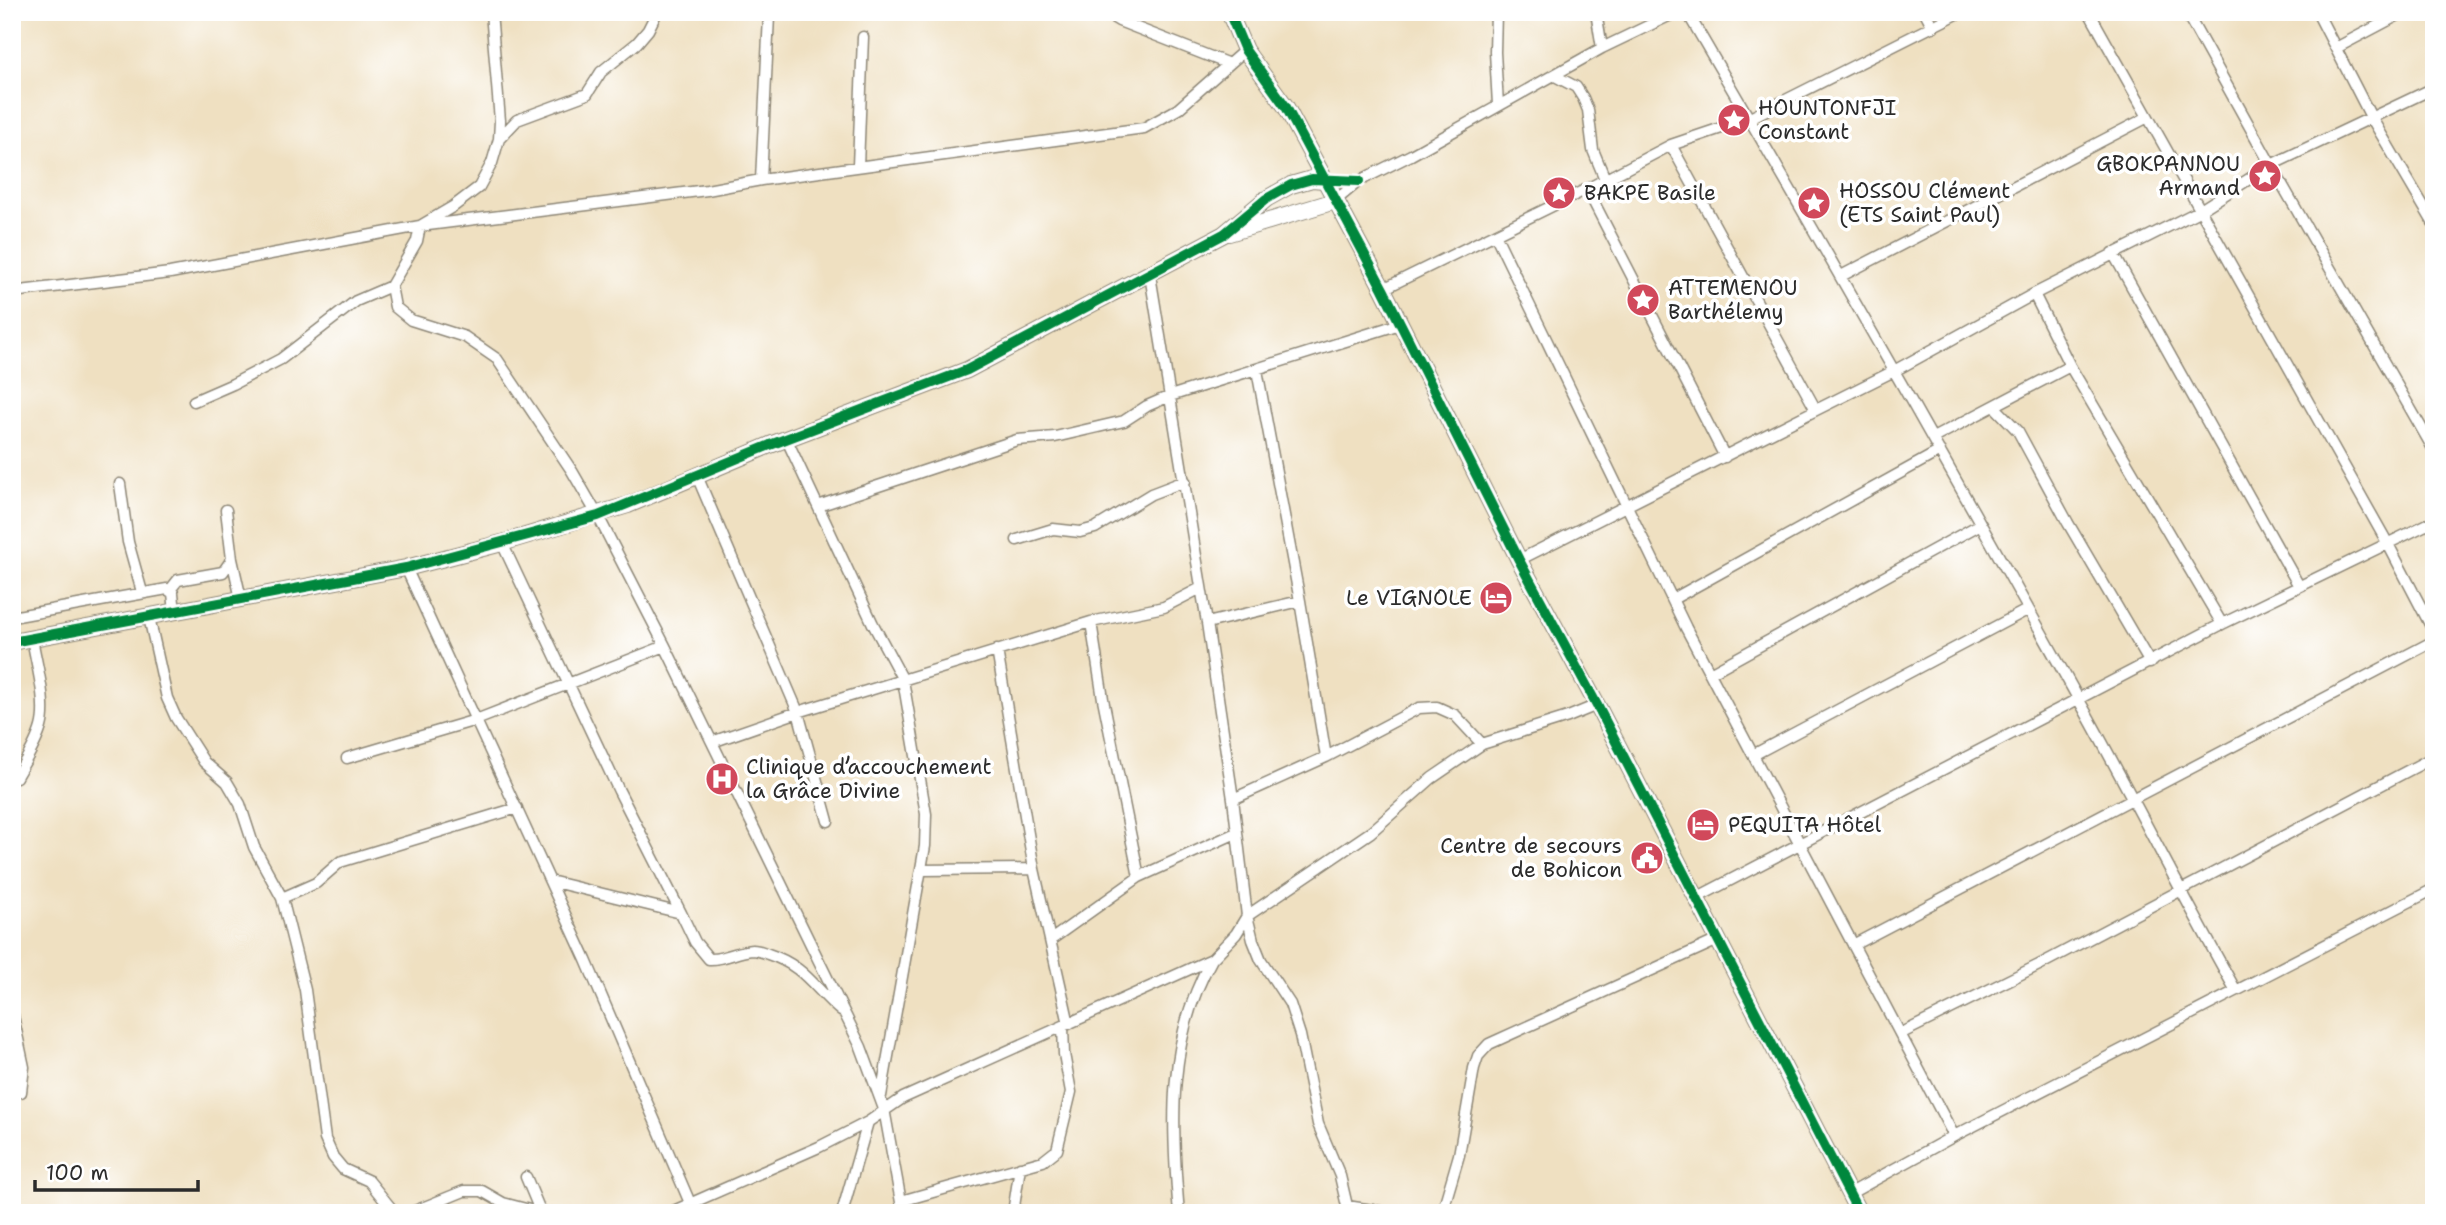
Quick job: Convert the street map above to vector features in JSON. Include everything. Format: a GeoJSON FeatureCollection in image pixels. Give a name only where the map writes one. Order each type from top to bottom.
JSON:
{"type":"FeatureCollection","features":[{"type":"Feature","properties":{"kind":"street"},"geometry":{"type":"LineString","coordinates":[[194,401],[281,359],[356,301],[391,286],[417,241],[420,226],[479,187],[492,163],[499,139],[491,12]]}},
{"type":"Feature","properties":{"kind":"street"},"geometry":{"type":"LineString","coordinates":[[499,139],[517,120],[587,94],[601,72],[637,43],[648,30],[657,12]]}},
{"type":"Feature","properties":{"kind":"street"},"geometry":{"type":"LineString","coordinates":[[1104,12],[1229,64]]}},
{"type":"Feature","properties":{"kind":"street"},"geometry":{"type":"LineString","coordinates":[[1229,12],[1245,50],[1286,107],[1383,289],[1519,560],[1597,705],[1859,1213]]}},
{"type":"Feature","properties":{"kind":"street"},"geometry":{"type":"LineString","coordinates":[[1496,12],[1494,51],[1498,105]]}},
{"type":"Feature","properties":{"kind":"street"},"geometry":{"type":"LineString","coordinates":[[1596,12],[1602,48]]}},
{"type":"Feature","properties":{"kind":"street"},"geometry":{"type":"LineString","coordinates":[[1224,234],[1335,201],[1359,181],[1411,155],[1602,48],[1677,12]]}},
{"type":"Feature","properties":{"kind":"street"},"geometry":{"type":"LineString","coordinates":[[1687,12],[1933,438],[2079,700],[2179,891],[2235,989]]}},
{"type":"Feature","properties":{"kind":"street"},"geometry":{"type":"LineString","coordinates":[[1925,12],[1933,27]]}},
{"type":"Feature","properties":{"kind":"street"},"geometry":{"type":"LineString","coordinates":[[1383,289],[1671,145],[1748,119],[1961,12]]}},
{"type":"Feature","properties":{"kind":"street"},"geometry":{"type":"LineString","coordinates":[[2089,12],[2388,544],[2434,632]]}},
{"type":"Feature","properties":{"kind":"street"},"geometry":{"type":"LineString","coordinates":[[2186,12],[2434,450]]}},
{"type":"Feature","properties":{"kind":"street"},"geometry":{"type":"LineString","coordinates":[[2317,12],[2371,117],[2434,224]]}},
{"type":"Feature","properties":{"kind":"street"},"geometry":{"type":"LineString","coordinates":[[2336,48],[2404,12]]}},
{"type":"Feature","properties":{"kind":"street"},"geometry":{"type":"LineString","coordinates":[[761,180],[769,16]]}},
{"type":"Feature","properties":{"kind":"street"},"geometry":{"type":"LineString","coordinates":[[858,166],[863,37]]}},
{"type":"Feature","properties":{"kind":"street"},"geometry":{"type":"LineString","coordinates":[[12,292],[170,273],[420,226],[707,190],[858,166],[1144,128],[1178,109],[1245,50]]}},
{"type":"Feature","properties":{"kind":"street"},"geometry":{"type":"LineString","coordinates":[[1555,76],[1576,87],[1583,98],[1588,110],[1593,150],[1605,179]]}},
{"type":"Feature","properties":{"kind":"street"},"geometry":{"type":"LineString","coordinates":[[1519,560],[1894,371],[2034,294],[2199,211],[2271,165],[2434,88]]}},
{"type":"Feature","properties":{"kind":"street"},"geometry":{"type":"LineString","coordinates":[[1841,276],[2148,117]]}},
{"type":"Feature","properties":{"kind":"street"},"geometry":{"type":"LineString","coordinates":[[1671,145],[1816,410]]}},
{"type":"Feature","properties":{"kind":"street"},"geometry":{"type":"LineString","coordinates":[[12,642],[407,568],[598,516],[786,438],[967,370],[1224,234],[1266,199],[1301,181],[1359,181]]}},
{"type":"Feature","properties":{"kind":"street"},"geometry":{"type":"LineString","coordinates":[[1587,189],[1725,457]]}},
{"type":"Feature","properties":{"kind":"street"},"geometry":{"type":"LineString","coordinates":[[1495,234],[1672,599],[1799,846],[1902,1033],[1954,1136]]}},
{"type":"Feature","properties":{"kind":"street"},"geometry":{"type":"LineString","coordinates":[[2113,253],[2298,586]]}},
{"type":"Feature","properties":{"kind":"street"},"geometry":{"type":"LineString","coordinates":[[1150,275],[1207,623],[1247,916],[1253,940],[1261,960],[1290,1004],[1318,1124],[1335,1161],[1347,1209],[1391,1213]]}},
{"type":"Feature","properties":{"kind":"street"},"geometry":{"type":"LineString","coordinates":[[391,286],[395,307],[411,320],[465,337],[497,359],[572,471],[598,516],[666,646],[846,1015],[881,1098],[902,1207],[1052,1156],[1061,1138],[1071,1092],[1064,1054],[1066,1026],[1052,939],[1034,869],[997,650]]}},
{"type":"Feature","properties":{"kind":"street"},"geometry":{"type":"LineString","coordinates":[[2034,294],[2070,366],[2222,624]]}},
{"type":"Feature","properties":{"kind":"street"},"geometry":{"type":"LineString","coordinates":[[818,506],[1017,440],[1055,437],[1124,421],[1147,406],[1170,396],[1400,324]]}},
{"type":"Feature","properties":{"kind":"street"},"geometry":{"type":"LineString","coordinates":[[1933,438],[2070,366]]}},
{"type":"Feature","properties":{"kind":"street"},"geometry":{"type":"LineString","coordinates":[[1257,370],[1326,757]]}},
{"type":"Feature","properties":{"kind":"street"},"geometry":{"type":"LineString","coordinates":[[1994,406],[2018,430],[2068,523],[2150,663]]}},
{"type":"Feature","properties":{"kind":"street"},"geometry":{"type":"LineString","coordinates":[[786,438],[873,624],[903,680],[926,814],[927,831],[921,870],[881,1098]]}},
{"type":"Feature","properties":{"kind":"street"},"geometry":{"type":"LineString","coordinates":[[1672,599],[1940,451]]}},
{"type":"Feature","properties":{"kind":"street"},"geometry":{"type":"LineString","coordinates":[[697,476],[798,712],[828,821]]}},
{"type":"Feature","properties":{"kind":"street"},"geometry":{"type":"LineString","coordinates":[[1017,540],[1052,529],[1080,532],[1095,528],[1151,494],[1185,481]]}},
{"type":"Feature","properties":{"kind":"street"},"geometry":{"type":"LineString","coordinates":[[120,484],[128,542],[142,592]]}},
{"type":"Feature","properties":{"kind":"street"},"geometry":{"type":"LineString","coordinates":[[226,510],[232,559],[241,599]]}},
{"type":"Feature","properties":{"kind":"street"},"geometry":{"type":"LineString","coordinates":[[1696,898],[2222,624],[2434,521]]}},
{"type":"Feature","properties":{"kind":"street"},"geometry":{"type":"LineString","coordinates":[[1710,673],[1979,524]]}},
{"type":"Feature","properties":{"kind":"street"},"geometry":{"type":"LineString","coordinates":[[502,543],[695,942],[709,959],[753,950],[787,960],[801,969],[825,998],[846,1015]]}},
{"type":"Feature","properties":{"kind":"street"},"geometry":{"type":"LineString","coordinates":[[170,590],[178,580],[223,572],[232,559]]}},
{"type":"Feature","properties":{"kind":"street"},"geometry":{"type":"LineString","coordinates":[[407,568],[550,881],[687,1208]]}},
{"type":"Feature","properties":{"kind":"street"},"geometry":{"type":"LineString","coordinates":[[712,742],[798,712],[997,650],[1091,622],[1164,607],[1201,588]]}},
{"type":"Feature","properties":{"kind":"street"},"geometry":{"type":"LineString","coordinates":[[12,617],[142,592],[170,590]]}},
{"type":"Feature","properties":{"kind":"street"},"geometry":{"type":"LineString","coordinates":[[170,590],[175,612]]}},
{"type":"Feature","properties":{"kind":"street"},"geometry":{"type":"LineString","coordinates":[[1207,623],[1300,601]]}},
{"type":"Feature","properties":{"kind":"street"},"geometry":{"type":"LineString","coordinates":[[1753,755],[2027,610]]}},
{"type":"Feature","properties":{"kind":"street"},"geometry":{"type":"LineString","coordinates":[[149,617],[167,698],[176,718],[205,762],[227,782],[240,804],[254,846],[282,898],[305,990],[325,1139],[333,1157],[344,1169],[369,1181],[394,1212],[398,1213]]}},
{"type":"Feature","properties":{"kind":"street"},"geometry":{"type":"LineString","coordinates":[[1091,622],[1102,699],[1139,877]]}},
{"type":"Feature","properties":{"kind":"street"},"geometry":{"type":"LineString","coordinates":[[12,779],[16,777],[32,748],[43,719],[32,638]]}},
{"type":"Feature","properties":{"kind":"street"},"geometry":{"type":"LineString","coordinates":[[1853,945],[2434,641]]}},
{"type":"Feature","properties":{"kind":"street"},"geometry":{"type":"LineString","coordinates":[[347,758],[476,720],[666,646]]}},
{"type":"Feature","properties":{"kind":"street"},"geometry":{"type":"LineString","coordinates":[[1179,1213],[1172,1143],[1180,1045],[1193,999],[1212,959],[1236,934],[1247,916],[1371,832],[1432,778],[1482,744],[1597,705]]}},
{"type":"Feature","properties":{"kind":"street"},"geometry":{"type":"LineString","coordinates":[[1233,799],[1326,757],[1419,708],[1429,706],[1455,715],[1482,744]]}},
{"type":"Feature","properties":{"kind":"street"},"geometry":{"type":"LineString","coordinates":[[1902,1033],[2039,965],[2434,757]]}},
{"type":"Feature","properties":{"kind":"street"},"geometry":{"type":"LineString","coordinates":[[282,898],[316,883],[340,862],[517,808]]}},
{"type":"Feature","properties":{"kind":"street"},"geometry":{"type":"LineString","coordinates":[[1052,939],[1139,877],[1236,833]]}},
{"type":"Feature","properties":{"kind":"street"},"geometry":{"type":"LineString","coordinates":[[921,870],[1034,869]]}},
{"type":"Feature","properties":{"kind":"street"},"geometry":{"type":"LineString","coordinates":[[550,881],[681,913]]}},
{"type":"Feature","properties":{"kind":"street"},"geometry":{"type":"LineString","coordinates":[[1849,1194],[2235,989],[2434,889]]}},
{"type":"Feature","properties":{"kind":"street"},"geometry":{"type":"LineString","coordinates":[[1442,1213],[1459,1155],[1474,1068],[1478,1056],[1489,1044],[1718,940]]}},
{"type":"Feature","properties":{"kind":"street"},"geometry":{"type":"LineString","coordinates":[[669,1213],[687,1208],[819,1147],[868,1122],[904,1098],[1212,959]]}},
{"type":"Feature","properties":{"kind":"street"},"geometry":{"type":"LineString","coordinates":[[12,1011],[24,1067],[21,1092],[12,1094]]}},
{"type":"Feature","properties":{"kind":"street"},"geometry":{"type":"LineString","coordinates":[[842,1213],[868,1122]]}},
{"type":"Feature","properties":{"kind":"street"},"geometry":{"type":"LineString","coordinates":[[1013,1213],[1020,1167]]}},
{"type":"Feature","properties":{"kind":"street"},"geometry":{"type":"LineString","coordinates":[[526,1177],[541,1213]]}},
{"type":"Feature","properties":{"kind":"street"},"geometry":{"type":"LineString","coordinates":[[410,1213],[464,1191],[482,1191],[503,1203],[541,1213]]}},
{"type":"Feature","properties":{"kind":"cycle path"},"geometry":{"type":"LineString","coordinates":[[1229,12],[1245,50],[1286,107],[1383,289],[1519,560],[1597,705],[1859,1213]]}},
{"type":"Feature","properties":{"kind":"cycle path"},"geometry":{"type":"LineString","coordinates":[[12,642],[406,568],[598,516],[770,445],[967,370],[1224,234],[1266,199],[1291,185],[1312,179],[1359,181]]}},
{"type":"Feature","properties":{"kind":"place","name":"HOUNTONFJI Constant"},"geometry":{"type":"Point","coordinates":[1734,120]}},
{"type":"Feature","properties":{"kind":"place","name":"GBOKPANNOU Armand"},"geometry":{"type":"Point","coordinates":[2265,176]}},
{"type":"Feature","properties":{"kind":"place","name":"BAKPE Basile"},"geometry":{"type":"Point","coordinates":[1559,193]}},
{"type":"Feature","properties":{"kind":"place","name":"HOSSOU Clément (ETS Saint Paul)"},"geometry":{"type":"Point","coordinates":[1814,203]}},
{"type":"Feature","properties":{"kind":"place","name":"ATTEMENOU Barthélemy"},"geometry":{"type":"Point","coordinates":[1643,300]}},
{"type":"Feature","properties":{"kind":"place","name":"Le VIGNOLE"},"geometry":{"type":"Point","coordinates":[1496,598]}},
{"type":"Feature","properties":{"kind":"place","name":"Clinique d’accouchement la Grâce Divine"},"geometry":{"type":"Point","coordinates":[722,779]}},
{"type":"Feature","properties":{"kind":"place","name":"PEQUITA Hôtel"},"geometry":{"type":"Point","coordinates":[1703,825]}},
{"type":"Feature","properties":{"kind":"place","name":"Centre de secours de Bohicon"},"geometry":{"type":"Point","coordinates":[1647,858]}}]}
